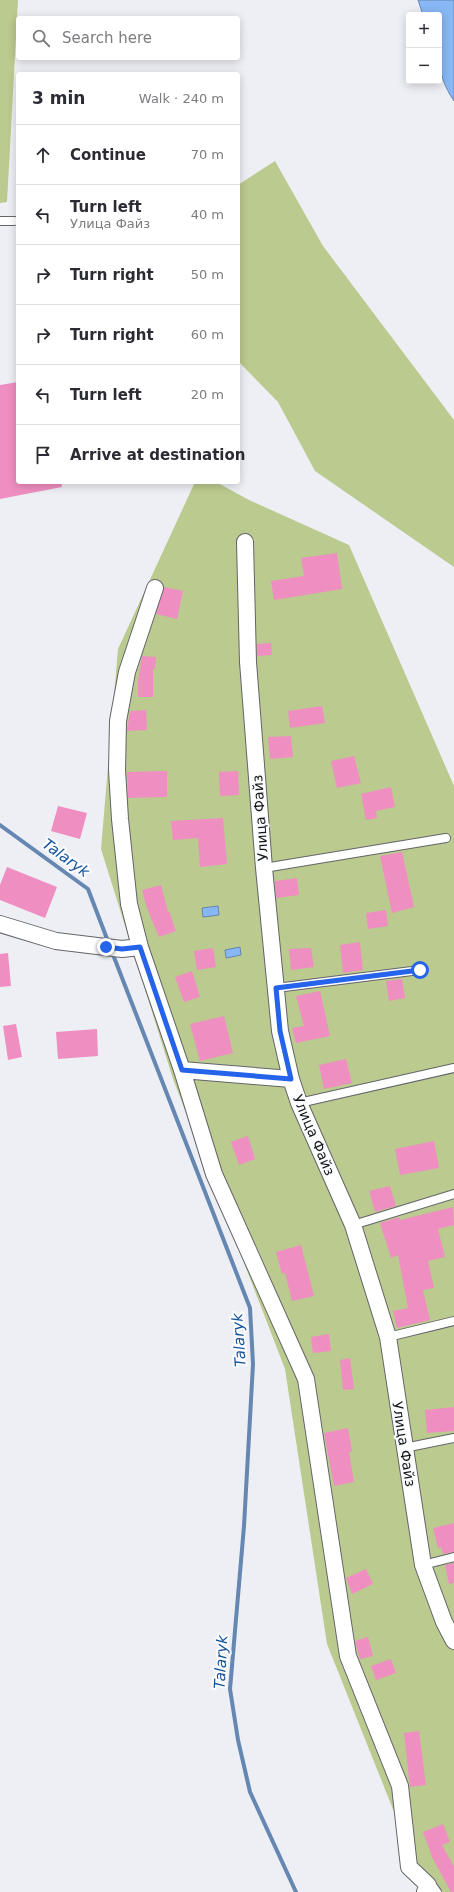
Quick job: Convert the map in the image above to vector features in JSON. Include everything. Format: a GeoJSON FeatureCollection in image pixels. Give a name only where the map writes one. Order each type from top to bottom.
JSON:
{"type":"FeatureCollection","features":[{"type":"Feature","properties":{"kind":"street","name":"Улица Файз"},"geometry":{"type":"LineString","coordinates":[[245,542],[248,662],[264,868],[280,1031],[291,1079],[353,1225],[388,1337],[423,1565],[444,1622],[454,1641]]}},
{"type":"Feature","properties":{"kind":"street"},"geometry":{"type":"LineString","coordinates":[[155,588],[127,672],[118,720],[117,770],[120,818],[129,904],[140,947],[182,1070],[214,1174],[306,1379],[348,1656],[400,1786],[409,1867],[428,1885],[425,1892]]}},
{"type":"Feature","properties":{"kind":"street"},"geometry":{"type":"LineString","coordinates":[[0,924],[56,941],[122,949],[140,947]]}},
{"type":"Feature","properties":{"kind":"street"},"geometry":{"type":"LineString","coordinates":[[182,1070],[291,1079]]}},
{"type":"Feature","properties":{"kind":"lane"},"geometry":{"type":"LineString","coordinates":[[0,221],[14,221]]}},
{"type":"Feature","properties":{"kind":"lane"},"geometry":{"type":"LineString","coordinates":[[264,868],[446,838]]}},
{"type":"Feature","properties":{"kind":"lane"},"geometry":{"type":"LineString","coordinates":[[276,988],[420,970]]}},
{"type":"Feature","properties":{"kind":"lane"},"geometry":{"type":"LineString","coordinates":[[300,1103],[454,1068]]}},
{"type":"Feature","properties":{"kind":"lane"},"geometry":{"type":"LineString","coordinates":[[353,1225],[454,1194]]}},
{"type":"Feature","properties":{"kind":"lane"},"geometry":{"type":"LineString","coordinates":[[388,1337],[454,1321]]}},
{"type":"Feature","properties":{"kind":"lane"},"geometry":{"type":"LineString","coordinates":[[404,1448],[454,1438]]}},
{"type":"Feature","properties":{"kind":"lane"},"geometry":{"type":"LineString","coordinates":[[423,1565],[454,1557]]}},
{"type":"Feature","properties":{"kind":"lane"},"geometry":{"type":"LineString","coordinates":[[409,1867],[432,1883],[438,1892]]}},
{"type":"Feature","properties":{"kind":"green space"},"geometry":{"type":"Polygon","coordinates":[[[0,0],[18,0],[7,202],[0,203],[0,0]]]}},
{"type":"Feature","properties":{"kind":"green space"},"geometry":{"type":"Polygon","coordinates":[[[275,161],[323,246],[454,420],[454,567],[315,471],[278,402],[240,363],[240,184],[275,161]]]}},
{"type":"Feature","properties":{"kind":"green space"},"geometry":{"type":"Polygon","coordinates":[[[194,484],[220,484],[249,500],[349,545],[454,786],[454,1892],[426,1892],[327,1644],[285,1369],[173,1079],[101,849],[118,649],[194,484]]]}},
{"type":"Feature","properties":{"kind":"water"},"geometry":{"type":"Polygon","coordinates":[[[418,0],[454,0],[454,101],[442,77],[442,12],[422,12],[418,0]]]}},
{"type":"Feature","properties":{"kind":"water"},"geometry":{"type":"Polygon","coordinates":[[[218,906],[219,915],[203,917],[202,908],[218,906]]]}},
{"type":"Feature","properties":{"kind":"water"},"geometry":{"type":"Polygon","coordinates":[[[240,947],[241,955],[226,958],[225,950],[240,947]]]}},
{"type":"Feature","properties":{"kind":"building"},"geometry":{"type":"Polygon","coordinates":[[[16,382],[16,484],[61,484],[62,487],[0,499],[0,385],[16,382]]]}},
{"type":"Feature","properties":{"kind":"building"},"geometry":{"type":"Polygon","coordinates":[[[337,553],[342,589],[274,600],[271,581],[304,576],[301,558],[337,553]]]}},
{"type":"Feature","properties":{"kind":"building"},"geometry":{"type":"Polygon","coordinates":[[[164,587],[183,591],[177,619],[156,614],[164,587]]]}},
{"type":"Feature","properties":{"kind":"building"},"geometry":{"type":"Polygon","coordinates":[[[271,643],[272,655],[257,656],[257,644],[271,643]]]}},
{"type":"Feature","properties":{"kind":"building"},"geometry":{"type":"Polygon","coordinates":[[[142,656],[156,657],[155,669],[153,669],[153,697],[138,697],[138,681],[142,656]]]}},
{"type":"Feature","properties":{"kind":"building"},"geometry":{"type":"Polygon","coordinates":[[[322,706],[325,723],[290,728],[288,711],[322,706]]]}},
{"type":"Feature","properties":{"kind":"building"},"geometry":{"type":"Polygon","coordinates":[[[146,710],[147,730],[127,731],[130,711],[146,710]]]}},
{"type":"Feature","properties":{"kind":"building"},"geometry":{"type":"Polygon","coordinates":[[[291,736],[293,757],[270,759],[268,737],[291,736]]]}},
{"type":"Feature","properties":{"kind":"building"},"geometry":{"type":"Polygon","coordinates":[[[354,756],[361,783],[337,788],[331,761],[354,756]]]}},
{"type":"Feature","properties":{"kind":"building"},"geometry":{"type":"Polygon","coordinates":[[[167,771],[167,797],[128,798],[127,772],[167,771]]]}},
{"type":"Feature","properties":{"kind":"building"},"geometry":{"type":"Polygon","coordinates":[[[238,771],[239,795],[220,796],[219,772],[238,771]]]}},
{"type":"Feature","properties":{"kind":"building"},"geometry":{"type":"Polygon","coordinates":[[[391,787],[395,807],[376,811],[377,818],[366,820],[361,794],[391,787]]]}},
{"type":"Feature","properties":{"kind":"building"},"geometry":{"type":"Polygon","coordinates":[[[58,806],[87,813],[80,839],[51,831],[58,806]]]}},
{"type":"Feature","properties":{"kind":"building"},"geometry":{"type":"Polygon","coordinates":[[[223,818],[227,864],[200,867],[198,838],[173,840],[171,821],[223,818]]]}},
{"type":"Feature","properties":{"kind":"building"},"geometry":{"type":"Polygon","coordinates":[[[402,852],[414,907],[392,913],[380,856],[402,852]]]}},
{"type":"Feature","properties":{"kind":"building"},"geometry":{"type":"Polygon","coordinates":[[[7,867],[57,887],[45,918],[0,900],[0,885],[7,867]]]}},
{"type":"Feature","properties":{"kind":"building"},"geometry":{"type":"Polygon","coordinates":[[[297,878],[299,895],[276,898],[275,881],[297,878]]]}},
{"type":"Feature","properties":{"kind":"building"},"geometry":{"type":"Polygon","coordinates":[[[161,885],[168,912],[169,911],[176,931],[159,937],[147,908],[142,890],[161,885]]]}},
{"type":"Feature","properties":{"kind":"building"},"geometry":{"type":"Polygon","coordinates":[[[386,910],[388,926],[368,929],[366,913],[386,910]]]}},
{"type":"Feature","properties":{"kind":"building"},"geometry":{"type":"Polygon","coordinates":[[[360,942],[363,970],[343,973],[340,945],[360,942]]]}},
{"type":"Feature","properties":{"kind":"building"},"geometry":{"type":"Polygon","coordinates":[[[213,948],[216,967],[197,970],[194,951],[213,948]]]}},
{"type":"Feature","properties":{"kind":"building"},"geometry":{"type":"Polygon","coordinates":[[[311,948],[314,967],[291,970],[289,949],[311,948]]]}},
{"type":"Feature","properties":{"kind":"building"},"geometry":{"type":"Polygon","coordinates":[[[8,953],[11,986],[0,987],[0,954],[8,953]]]}},
{"type":"Feature","properties":{"kind":"building"},"geometry":{"type":"Polygon","coordinates":[[[192,971],[200,997],[184,1002],[175,977],[192,971]]]}},
{"type":"Feature","properties":{"kind":"building"},"geometry":{"type":"Polygon","coordinates":[[[402,979],[405,998],[389,1001],[386,981],[402,979]]]}},
{"type":"Feature","properties":{"kind":"building"},"geometry":{"type":"Polygon","coordinates":[[[320,991],[330,1036],[296,1043],[292,1028],[304,1026],[296,996],[320,991]]]}},
{"type":"Feature","properties":{"kind":"building"},"geometry":{"type":"Polygon","coordinates":[[[224,1016],[233,1053],[200,1061],[190,1024],[224,1016]]]}},
{"type":"Feature","properties":{"kind":"building"},"geometry":{"type":"Polygon","coordinates":[[[16,1024],[22,1057],[8,1060],[3,1026],[16,1024]]]}},
{"type":"Feature","properties":{"kind":"building"},"geometry":{"type":"Polygon","coordinates":[[[97,1029],[98,1056],[58,1059],[56,1032],[97,1029]]]}},
{"type":"Feature","properties":{"kind":"building"},"geometry":{"type":"Polygon","coordinates":[[[346,1059],[352,1083],[324,1089],[319,1065],[346,1059]]]}},
{"type":"Feature","properties":{"kind":"building"},"geometry":{"type":"Polygon","coordinates":[[[248,1136],[255,1159],[239,1165],[231,1142],[248,1136]]]}},
{"type":"Feature","properties":{"kind":"building"},"geometry":{"type":"Polygon","coordinates":[[[434,1141],[439,1168],[400,1175],[395,1149],[434,1141]]]}},
{"type":"Feature","properties":{"kind":"building"},"geometry":{"type":"Polygon","coordinates":[[[390,1186],[396,1206],[375,1212],[369,1191],[390,1186]]]}},
{"type":"Feature","properties":{"kind":"building"},"geometry":{"type":"Polygon","coordinates":[[[453,1207],[454,1225],[438,1229],[445,1257],[428,1261],[434,1288],[423,1290],[430,1320],[397,1328],[393,1311],[408,1308],[398,1255],[391,1258],[380,1223],[399,1217],[400,1220],[453,1207]]]}},
{"type":"Feature","properties":{"kind":"building"},"geometry":{"type":"Polygon","coordinates":[[[301,1245],[314,1296],[292,1301],[285,1273],[282,1274],[276,1252],[301,1245]]]}},
{"type":"Feature","properties":{"kind":"building"},"geometry":{"type":"Polygon","coordinates":[[[329,1334],[331,1351],[313,1353],[311,1337],[329,1334]]]}},
{"type":"Feature","properties":{"kind":"building"},"geometry":{"type":"Polygon","coordinates":[[[350,1358],[354,1389],[343,1390],[340,1360],[350,1358]]]}},
{"type":"Feature","properties":{"kind":"building"},"geometry":{"type":"Polygon","coordinates":[[[454,1407],[454,1431],[427,1433],[425,1410],[454,1407]]]}},
{"type":"Feature","properties":{"kind":"building"},"geometry":{"type":"Polygon","coordinates":[[[348,1428],[352,1451],[349,1452],[354,1482],[334,1486],[324,1433],[348,1428]]]}},
{"type":"Feature","properties":{"kind":"building"},"geometry":{"type":"Polygon","coordinates":[[[454,1523],[454,1552],[443,1554],[441,1547],[438,1548],[433,1528],[454,1523]]]}},
{"type":"Feature","properties":{"kind":"building"},"geometry":{"type":"Polygon","coordinates":[[[454,1563],[454,1583],[449,1584],[445,1565],[454,1563]]]}},
{"type":"Feature","properties":{"kind":"building"},"geometry":{"type":"Polygon","coordinates":[[[366,1569],[373,1584],[352,1594],[346,1578],[366,1569]]]}},
{"type":"Feature","properties":{"kind":"building"},"geometry":{"type":"Polygon","coordinates":[[[368,1637],[373,1656],[360,1659],[355,1641],[368,1637]]]}},
{"type":"Feature","properties":{"kind":"building"},"geometry":{"type":"Polygon","coordinates":[[[391,1659],[396,1673],[376,1680],[371,1666],[391,1659]]]}},
{"type":"Feature","properties":{"kind":"building"},"geometry":{"type":"Polygon","coordinates":[[[419,1731],[426,1785],[410,1787],[404,1733],[419,1731]]]}},
{"type":"Feature","properties":{"kind":"building"},"geometry":{"type":"Polygon","coordinates":[[[443,1824],[450,1842],[442,1845],[454,1867],[454,1892],[451,1892],[433,1859],[423,1832],[443,1824]]]}},
{"type":"Feature","properties":{"kind":"waterway","name":"Talaryk"},"geometry":{"type":"LineString","coordinates":[[0,825],[88,889],[109,944]]}},
{"type":"Feature","properties":{"kind":"waterway","name":"Talaryk"},"geometry":{"type":"LineString","coordinates":[[112,952],[250,1308],[253,1364],[244,1526],[230,1689],[238,1740],[250,1792],[296,1892]]}},
{"type":"Feature","properties":{"kind":"route"},"geometry":{"type":"LineString","coordinates":[[106,947],[122,949],[140,947],[182,1070],[291,1079],[280,1031],[276,988],[420,970]]}}]}
